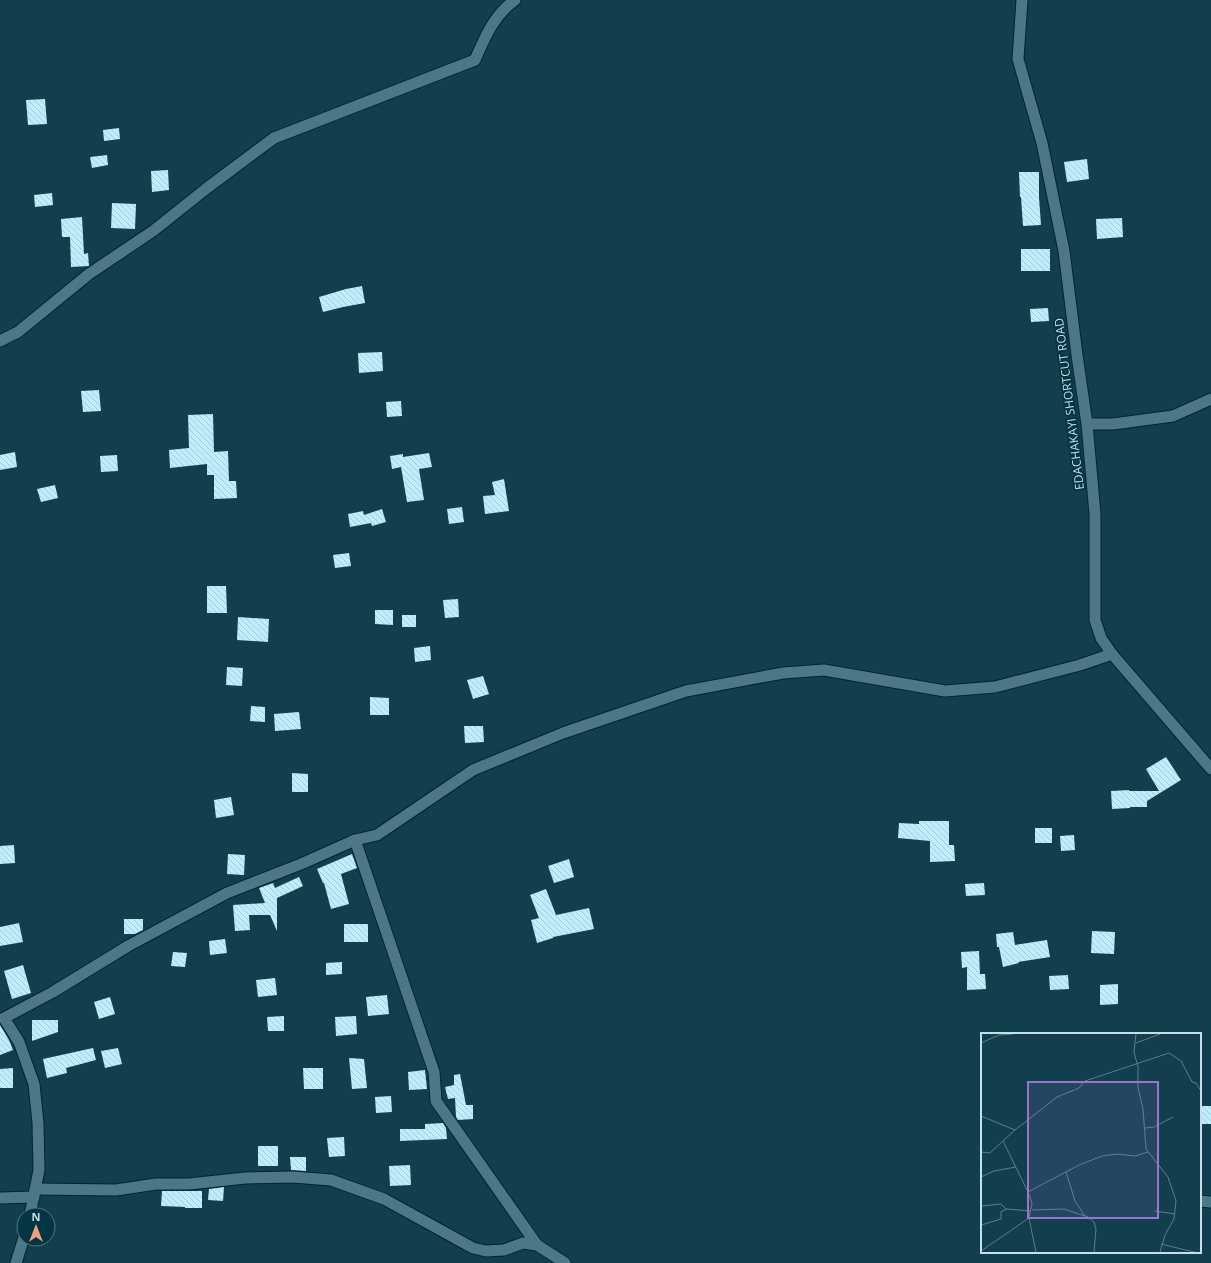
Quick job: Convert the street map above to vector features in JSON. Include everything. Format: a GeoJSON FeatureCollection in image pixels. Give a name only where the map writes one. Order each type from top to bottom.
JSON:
{"type":"FeatureCollection","features":[{"type":"Feature","properties":{"kind":"street"},"geometry":{"type":"LineString","coordinates":[[0,341],[18,332],[89,274],[153,231],[274,138],[475,60],[490,27],[508,5],[515,0]]}},
{"type":"Feature","properties":{"kind":"street","name":"EDACHAKAYI SHORTCUT ROAD"},"geometry":{"type":"LineString","coordinates":[[1022,0],[1018,60],[1042,144],[1064,251],[1087,424],[1095,514],[1095,620],[1101,638],[1112,654],[1211,769]]}},
{"type":"Feature","properties":{"kind":"street"},"geometry":{"type":"LineString","coordinates":[[1087,424],[1113,424],[1173,416],[1211,399]]}},
{"type":"Feature","properties":{"kind":"street"},"geometry":{"type":"LineString","coordinates":[[31,1207],[39,1170],[38,1123],[34,1084],[18,1042],[2,1015],[52,992],[128,946],[227,893],[301,864],[355,840],[377,835],[474,770],[562,733],[686,691],[783,673],[824,670],[945,691],[995,687],[1080,665],[1112,654]]}},
{"type":"Feature","properties":{"kind":"street"},"geometry":{"type":"LineString","coordinates":[[355,840],[434,1072],[436,1101],[537,1246]]}},
{"type":"Feature","properties":{"kind":"street"},"geometry":{"type":"LineString","coordinates":[[0,1198],[34,1193],[116,1190],[156,1184],[189,1184],[245,1178],[293,1177],[331,1180],[384,1199],[473,1248],[486,1251],[504,1250],[523,1243],[537,1246],[565,1263]]}},
{"type":"Feature","properties":{"kind":"street"},"geometry":{"type":"LineString","coordinates":[[1201,1201],[1211,1202]]}},
{"type":"Feature","properties":{"kind":"street"},"geometry":{"type":"LineString","coordinates":[[16,1263],[21,1247]]}},
{"type":"Feature","properties":{"kind":"building"},"geometry":{"type":"Polygon","coordinates":[[[45,99],[47,124],[28,125],[26,100],[45,99]]]}},
{"type":"Feature","properties":{"kind":"building"},"geometry":{"type":"Polygon","coordinates":[[[119,128],[120,139],[104,141],[103,130],[119,128]]]}},
{"type":"Feature","properties":{"kind":"building"},"geometry":{"type":"Polygon","coordinates":[[[107,155],[108,165],[92,168],[90,157],[107,155]]]}},
{"type":"Feature","properties":{"kind":"building"},"geometry":{"type":"Polygon","coordinates":[[[1087,159],[1089,179],[1067,182],[1064,162],[1087,159]]]}},
{"type":"Feature","properties":{"kind":"building"},"geometry":{"type":"Polygon","coordinates":[[[168,170],[169,190],[152,192],[151,171],[168,170]]]}},
{"type":"Feature","properties":{"kind":"building"},"geometry":{"type":"Polygon","coordinates":[[[1019,172],[1039,172],[1041,225],[1023,226],[1019,172]]]}},
{"type":"Feature","properties":{"kind":"building"},"geometry":{"type":"Polygon","coordinates":[[[52,193],[53,205],[35,207],[34,195],[52,193]]]}},
{"type":"Feature","properties":{"kind":"building"},"geometry":{"type":"Polygon","coordinates":[[[112,203],[136,204],[135,229],[111,228],[112,203]]]}},
{"type":"Feature","properties":{"kind":"building"},"geometry":{"type":"Polygon","coordinates":[[[82,217],[84,254],[88,253],[89,266],[71,267],[70,237],[62,237],[61,219],[82,217]]]}},
{"type":"Feature","properties":{"kind":"building"},"geometry":{"type":"Polygon","coordinates":[[[1122,218],[1123,237],[1097,239],[1096,219],[1122,218]]]}},
{"type":"Feature","properties":{"kind":"building"},"geometry":{"type":"Polygon","coordinates":[[[1021,249],[1050,249],[1050,271],[1021,271],[1021,249]]]}},
{"type":"Feature","properties":{"kind":"building"},"geometry":{"type":"Polygon","coordinates":[[[362,286],[365,303],[323,312],[319,297],[362,286]]]}},
{"type":"Feature","properties":{"kind":"building"},"geometry":{"type":"Polygon","coordinates":[[[1048,308],[1049,321],[1031,322],[1030,309],[1048,308]]]}},
{"type":"Feature","properties":{"kind":"building"},"geometry":{"type":"Polygon","coordinates":[[[382,352],[383,371],[359,373],[358,353],[382,352]]]}},
{"type":"Feature","properties":{"kind":"building"},"geometry":{"type":"Polygon","coordinates":[[[99,390],[101,411],[83,412],[81,391],[99,390]]]}},
{"type":"Feature","properties":{"kind":"building"},"geometry":{"type":"Polygon","coordinates":[[[401,401],[402,416],[387,417],[386,402],[401,401]]]}},
{"type":"Feature","properties":{"kind":"building"},"geometry":{"type":"Polygon","coordinates":[[[213,414],[214,452],[228,451],[229,481],[236,481],[237,498],[214,499],[214,475],[207,475],[207,464],[170,468],[169,450],[189,448],[188,415],[213,414]]]}},
{"type":"Feature","properties":{"kind":"building"},"geometry":{"type":"Polygon","coordinates":[[[15,452],[17,467],[0,470],[0,455],[15,452]]]}},
{"type":"Feature","properties":{"kind":"building"},"geometry":{"type":"Polygon","coordinates":[[[429,453],[432,467],[419,469],[424,500],[407,502],[401,467],[392,469],[390,456],[403,454],[403,457],[429,453]]]}},
{"type":"Feature","properties":{"kind":"building"},"geometry":{"type":"Polygon","coordinates":[[[117,455],[118,471],[101,472],[100,456],[117,455]]]}},
{"type":"Feature","properties":{"kind":"building"},"geometry":{"type":"Polygon","coordinates":[[[504,479],[509,511],[485,514],[483,496],[495,495],[492,482],[504,479]]]}},
{"type":"Feature","properties":{"kind":"building"},"geometry":{"type":"Polygon","coordinates":[[[55,485],[58,498],[41,502],[37,489],[55,485]]]}},
{"type":"Feature","properties":{"kind":"building"},"geometry":{"type":"Polygon","coordinates":[[[462,507],[464,522],[449,524],[447,509],[462,507]]]}},
{"type":"Feature","properties":{"kind":"building"},"geometry":{"type":"Polygon","coordinates":[[[382,509],[386,522],[372,526],[371,523],[350,527],[348,514],[363,511],[364,515],[382,509]]]}},
{"type":"Feature","properties":{"kind":"building"},"geometry":{"type":"Polygon","coordinates":[[[349,553],[351,566],[335,568],[333,555],[349,553]]]}},
{"type":"Feature","properties":{"kind":"building"},"geometry":{"type":"Polygon","coordinates":[[[207,586],[226,586],[227,613],[207,613],[207,586]]]}},
{"type":"Feature","properties":{"kind":"building"},"geometry":{"type":"Polygon","coordinates":[[[458,599],[459,617],[445,618],[443,600],[458,599]]]}},
{"type":"Feature","properties":{"kind":"building"},"geometry":{"type":"Polygon","coordinates":[[[375,610],[393,610],[393,625],[375,624],[375,610]]]}},
{"type":"Feature","properties":{"kind":"building"},"geometry":{"type":"Polygon","coordinates":[[[402,615],[416,615],[416,627],[402,627],[402,615]]]}},
{"type":"Feature","properties":{"kind":"building"},"geometry":{"type":"Polygon","coordinates":[[[238,617],[269,619],[268,642],[237,640],[238,617]]]}},
{"type":"Feature","properties":{"kind":"building"},"geometry":{"type":"Polygon","coordinates":[[[430,646],[431,660],[415,662],[414,648],[430,646]]]}},
{"type":"Feature","properties":{"kind":"building"},"geometry":{"type":"Polygon","coordinates":[[[227,667],[243,668],[242,686],[226,685],[227,667]]]}},
{"type":"Feature","properties":{"kind":"building"},"geometry":{"type":"Polygon","coordinates":[[[483,676],[489,694],[473,699],[467,680],[483,676]]]}},
{"type":"Feature","properties":{"kind":"building"},"geometry":{"type":"Polygon","coordinates":[[[370,697],[389,698],[389,715],[370,715],[370,697]]]}},
{"type":"Feature","properties":{"kind":"building"},"geometry":{"type":"Polygon","coordinates":[[[251,706],[265,707],[265,722],[250,721],[251,706]]]}},
{"type":"Feature","properties":{"kind":"building"},"geometry":{"type":"Polygon","coordinates":[[[299,712],[301,729],[275,731],[274,714],[299,712]]]}},
{"type":"Feature","properties":{"kind":"building"},"geometry":{"type":"Polygon","coordinates":[[[464,726],[483,726],[484,742],[465,743],[464,726]]]}},
{"type":"Feature","properties":{"kind":"building"},"geometry":{"type":"Polygon","coordinates":[[[1166,757],[1181,780],[1147,801],[1147,807],[1112,809],[1111,791],[1159,791],[1146,769],[1166,757]]]}},
{"type":"Feature","properties":{"kind":"building"},"geometry":{"type":"Polygon","coordinates":[[[292,773],[308,774],[308,792],[292,792],[292,773]]]}},
{"type":"Feature","properties":{"kind":"building"},"geometry":{"type":"Polygon","coordinates":[[[231,797],[234,815],[216,818],[214,800],[231,797]]]}},
{"type":"Feature","properties":{"kind":"building"},"geometry":{"type":"Polygon","coordinates":[[[919,821],[949,821],[949,845],[954,845],[955,861],[930,862],[930,841],[898,838],[899,823],[919,824],[919,821]]]}},
{"type":"Feature","properties":{"kind":"building"},"geometry":{"type":"Polygon","coordinates":[[[1035,828],[1052,828],[1052,843],[1035,843],[1035,828]]]}},
{"type":"Feature","properties":{"kind":"building"},"geometry":{"type":"Polygon","coordinates":[[[1074,835],[1075,850],[1061,851],[1060,836],[1074,835]]]}},
{"type":"Feature","properties":{"kind":"building"},"geometry":{"type":"Polygon","coordinates":[[[14,845],[15,863],[0,864],[0,846],[14,845]]]}},
{"type":"Feature","properties":{"kind":"building"},"geometry":{"type":"Polygon","coordinates":[[[228,854],[245,855],[244,875],[227,874],[228,854]]]}},
{"type":"Feature","properties":{"kind":"building"},"geometry":{"type":"Polygon","coordinates":[[[352,854],[357,868],[341,874],[349,904],[331,909],[324,883],[317,869],[352,854]]]}},
{"type":"Feature","properties":{"kind":"building"},"geometry":{"type":"Polygon","coordinates":[[[569,859],[574,877],[554,883],[548,866],[569,859]]]}},
{"type":"Feature","properties":{"kind":"building"},"geometry":{"type":"Polygon","coordinates":[[[299,877],[303,886],[277,898],[277,931],[270,915],[249,915],[250,930],[235,931],[233,905],[265,903],[259,888],[273,883],[275,888],[299,877]]]}},
{"type":"Feature","properties":{"kind":"building"},"geometry":{"type":"Polygon","coordinates":[[[984,883],[985,895],[966,896],[965,884],[984,883]]]}},
{"type":"Feature","properties":{"kind":"building"},"geometry":{"type":"Polygon","coordinates":[[[546,889],[556,915],[589,908],[594,929],[553,937],[537,943],[531,920],[539,918],[530,895],[546,889]]]}},
{"type":"Feature","properties":{"kind":"building"},"geometry":{"type":"Polygon","coordinates":[[[124,919],[143,919],[143,930],[135,934],[124,934],[124,919]]]}},
{"type":"Feature","properties":{"kind":"building"},"geometry":{"type":"Polygon","coordinates":[[[19,923],[23,942],[0,946],[0,927],[19,923]]]}},
{"type":"Feature","properties":{"kind":"building"},"geometry":{"type":"Polygon","coordinates":[[[344,924],[368,924],[368,942],[344,942],[344,924]]]}},
{"type":"Feature","properties":{"kind":"building"},"geometry":{"type":"Polygon","coordinates":[[[1092,931],[1115,932],[1114,954],[1091,953],[1092,931]]]}},
{"type":"Feature","properties":{"kind":"building"},"geometry":{"type":"Polygon","coordinates":[[[1013,932],[1015,945],[1047,940],[1050,957],[1018,962],[1019,963],[1003,967],[999,947],[997,947],[996,934],[1013,932]]]}},
{"type":"Feature","properties":{"kind":"building"},"geometry":{"type":"Polygon","coordinates":[[[225,939],[227,953],[210,955],[209,941],[225,939]]]}},
{"type":"Feature","properties":{"kind":"building"},"geometry":{"type":"Polygon","coordinates":[[[979,951],[980,974],[985,974],[986,989],[967,990],[967,967],[962,968],[961,952],[979,951]]]}},
{"type":"Feature","properties":{"kind":"building"},"geometry":{"type":"Polygon","coordinates":[[[173,952],[187,953],[185,967],[171,966],[173,952]]]}},
{"type":"Feature","properties":{"kind":"building"},"geometry":{"type":"Polygon","coordinates":[[[342,962],[342,974],[326,975],[326,963],[342,962]]]}},
{"type":"Feature","properties":{"kind":"building"},"geometry":{"type":"Polygon","coordinates":[[[23,965],[31,993],[12,999],[4,971],[23,965]]]}},
{"type":"Feature","properties":{"kind":"building"},"geometry":{"type":"Polygon","coordinates":[[[1068,975],[1069,989],[1050,990],[1049,976],[1068,975]]]}},
{"type":"Feature","properties":{"kind":"building"},"geometry":{"type":"Polygon","coordinates":[[[275,978],[277,995],[258,997],[256,980],[275,978]]]}},
{"type":"Feature","properties":{"kind":"building"},"geometry":{"type":"Polygon","coordinates":[[[1118,984],[1118,1004],[1100,1005],[1100,985],[1118,984]]]}},
{"type":"Feature","properties":{"kind":"building"},"geometry":{"type":"Polygon","coordinates":[[[387,995],[389,1014],[368,1016],[366,997],[387,995]]]}},
{"type":"Feature","properties":{"kind":"building"},"geometry":{"type":"Polygon","coordinates":[[[110,997],[115,1014],[99,1019],[94,1002],[110,997]]]}},
{"type":"Feature","properties":{"kind":"building"},"geometry":{"type":"Polygon","coordinates":[[[284,1016],[284,1031],[268,1031],[267,1017],[284,1016]]]}},
{"type":"Feature","properties":{"kind":"building"},"geometry":{"type":"Polygon","coordinates":[[[356,1016],[357,1034],[336,1036],[335,1017],[356,1016]]]}},
{"type":"Feature","properties":{"kind":"building"},"geometry":{"type":"Polygon","coordinates":[[[32,1020],[58,1020],[58,1032],[32,1041],[32,1020]]]}},
{"type":"Feature","properties":{"kind":"building"},"geometry":{"type":"Polygon","coordinates":[[[0,1025],[13,1050],[0,1055],[0,1025]]]}},
{"type":"Feature","properties":{"kind":"building"},"geometry":{"type":"Polygon","coordinates":[[[93,1048],[96,1060],[66,1068],[67,1073],[47,1078],[43,1059],[93,1048]]]}},
{"type":"Feature","properties":{"kind":"building"},"geometry":{"type":"Polygon","coordinates":[[[118,1048],[122,1064],[105,1068],[101,1051],[118,1048]]]}},
{"type":"Feature","properties":{"kind":"building"},"geometry":{"type":"Polygon","coordinates":[[[349,1058],[364,1059],[367,1088],[352,1089],[349,1058]]]}},
{"type":"Feature","properties":{"kind":"building"},"geometry":{"type":"Polygon","coordinates":[[[13,1068],[13,1088],[0,1088],[0,1069],[13,1068]]]}},
{"type":"Feature","properties":{"kind":"building"},"geometry":{"type":"Polygon","coordinates":[[[303,1068],[323,1068],[323,1089],[304,1089],[303,1068]]]}},
{"type":"Feature","properties":{"kind":"building"},"geometry":{"type":"Polygon","coordinates":[[[425,1070],[427,1089],[409,1090],[408,1072],[425,1070]]]}},
{"type":"Feature","properties":{"kind":"building"},"geometry":{"type":"Polygon","coordinates":[[[460,1074],[466,1105],[473,1105],[473,1119],[458,1120],[456,1117],[455,1098],[448,1099],[445,1087],[454,1085],[454,1075],[460,1074]]]}},
{"type":"Feature","properties":{"kind":"building"},"geometry":{"type":"Polygon","coordinates":[[[391,1096],[392,1112],[376,1113],[375,1097],[391,1096]]]}},
{"type":"Feature","properties":{"kind":"building"},"geometry":{"type":"Polygon","coordinates":[[[1201,1106],[1211,1106],[1211,1124],[1201,1124],[1201,1106]]]}},
{"type":"Feature","properties":{"kind":"building"},"geometry":{"type":"Polygon","coordinates":[[[443,1123],[446,1128],[447,1139],[400,1141],[400,1129],[425,1129],[425,1124],[443,1123]]]}},
{"type":"Feature","properties":{"kind":"building"},"geometry":{"type":"Polygon","coordinates":[[[344,1137],[345,1156],[329,1157],[327,1138],[344,1137]]]}},
{"type":"Feature","properties":{"kind":"building"},"geometry":{"type":"Polygon","coordinates":[[[258,1146],[278,1146],[278,1166],[258,1166],[258,1146]]]}},
{"type":"Feature","properties":{"kind":"building"},"geometry":{"type":"Polygon","coordinates":[[[290,1157],[306,1157],[306,1171],[291,1170],[290,1157]]]}},
{"type":"Feature","properties":{"kind":"building"},"geometry":{"type":"Polygon","coordinates":[[[410,1165],[411,1185],[390,1186],[389,1166],[410,1165]]]}},
{"type":"Feature","properties":{"kind":"building"},"geometry":{"type":"Polygon","coordinates":[[[224,1187],[223,1201],[208,1200],[209,1189],[224,1187]]]}},
{"type":"Feature","properties":{"kind":"building"},"geometry":{"type":"Polygon","coordinates":[[[162,1191],[202,1191],[202,1208],[161,1206],[162,1191]]]}}]}
